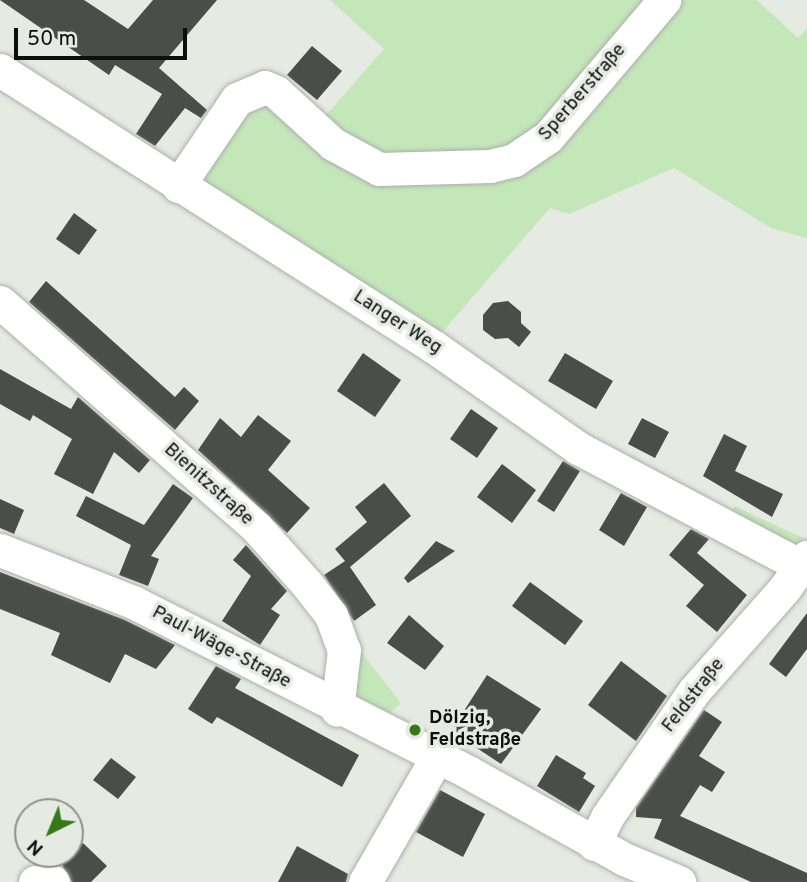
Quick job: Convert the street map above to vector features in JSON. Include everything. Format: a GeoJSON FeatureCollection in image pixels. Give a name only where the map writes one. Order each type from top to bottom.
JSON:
{"type":"FeatureCollection","features":[{"type":"Feature","properties":{"kind":"street","name":"Sperberstraße"},"geometry":{"type":"LineString","coordinates":[[178,186],[237,99],[265,87],[333,144],[379,169],[490,166],[514,160],[548,136],[664,0]]}},
{"type":"Feature","properties":{"kind":"street","name":"Langer Weg"},"geometry":{"type":"LineString","coordinates":[[0,70],[465,367],[578,448],[800,579]]}},
{"type":"Feature","properties":{"kind":"street","name":"Bienitzstraße"},"geometry":{"type":"LineString","coordinates":[[0,302],[256,527],[306,583],[331,615],[344,650],[337,709]]}},
{"type":"Feature","properties":{"kind":"street","name":"Paul-Wäge-Straße"},"geometry":{"type":"LineString","coordinates":[[0,550],[134,602],[337,709],[437,757],[594,844],[679,882]]}},
{"type":"Feature","properties":{"kind":"street","name":"Feldstraße"},"geometry":{"type":"LineString","coordinates":[[594,844],[607,817],[694,691],[800,579]]}},
{"type":"Feature","properties":{"kind":"street"},"geometry":{"type":"LineString","coordinates":[[365,882],[437,757]]}},
{"type":"Feature","properties":{"kind":"street"},"geometry":{"type":"LineString","coordinates":[[35,882],[53,882]]}},
{"type":"Feature","properties":{"kind":"green space"},"geometry":{"type":"Polygon","coordinates":[[[330,0],[654,0],[531,143],[400,164],[320,122],[384,49],[330,0]]]}},
{"type":"Feature","properties":{"kind":"green space"},"geometry":{"type":"Polygon","coordinates":[[[672,0],[757,0],[798,38],[807,28],[807,238],[771,228],[674,168],[569,214],[550,208],[438,337],[208,188],[204,172],[228,125],[259,105],[272,105],[351,166],[503,172],[672,0]]]}},
{"type":"Feature","properties":{"kind":"green space"},"geometry":{"type":"Polygon","coordinates":[[[735,506],[803,538],[799,546],[730,515],[735,506]]]}},
{"type":"Feature","properties":{"kind":"green space"},"geometry":{"type":"Polygon","coordinates":[[[358,648],[401,703],[385,717],[360,701],[357,694],[358,648]]]}},
{"type":"Feature","properties":{"kind":"building"},"geometry":{"type":"Polygon","coordinates":[[[0,0],[84,0],[128,29],[153,0],[217,0],[159,68],[207,110],[201,118],[185,108],[155,146],[136,134],[162,94],[115,65],[109,75],[0,0]]]}},
{"type":"Feature","properties":{"kind":"building"},"geometry":{"type":"Polygon","coordinates":[[[312,46],[342,71],[317,100],[287,75],[312,46]]]}},
{"type":"Feature","properties":{"kind":"building"},"geometry":{"type":"Polygon","coordinates":[[[74,213],[97,230],[79,255],[56,239],[74,213]]]}},
{"type":"Feature","properties":{"kind":"building"},"geometry":{"type":"Polygon","coordinates":[[[46,281],[175,397],[184,387],[199,401],[175,430],[29,302],[46,281]]]}},
{"type":"Feature","properties":{"kind":"building"},"geometry":{"type":"Polygon","coordinates":[[[508,301],[521,312],[521,323],[531,332],[519,347],[508,338],[495,339],[483,330],[483,315],[493,303],[508,301]]]}},
{"type":"Feature","properties":{"kind":"building"},"geometry":{"type":"Polygon","coordinates":[[[363,353],[401,380],[375,417],[337,391],[363,353]]]}},
{"type":"Feature","properties":{"kind":"building"},"geometry":{"type":"Polygon","coordinates":[[[565,353],[613,381],[596,409],[548,381],[565,353]]]}},
{"type":"Feature","properties":{"kind":"building"},"geometry":{"type":"Polygon","coordinates":[[[0,369],[71,409],[78,397],[150,460],[139,473],[114,452],[93,494],[54,474],[72,439],[33,415],[30,421],[0,404],[0,369]]]}},
{"type":"Feature","properties":{"kind":"building"},"geometry":{"type":"Polygon","coordinates":[[[471,409],[498,428],[477,458],[450,439],[471,409]]]}},
{"type":"Feature","properties":{"kind":"building"},"geometry":{"type":"Polygon","coordinates":[[[258,415],[291,441],[268,470],[310,508],[287,533],[198,450],[220,418],[241,437],[258,415]]]}},
{"type":"Feature","properties":{"kind":"building"},"geometry":{"type":"Polygon","coordinates":[[[642,418],[669,432],[655,458],[628,444],[642,418]]]}},
{"type":"Feature","properties":{"kind":"building"},"geometry":{"type":"Polygon","coordinates":[[[724,434],[747,446],[735,471],[783,494],[772,517],[703,476],[724,434]]]}},
{"type":"Feature","properties":{"kind":"building"},"geometry":{"type":"Polygon","coordinates":[[[563,461],[580,471],[554,512],[537,501],[563,461]]]}},
{"type":"Feature","properties":{"kind":"building"},"geometry":{"type":"Polygon","coordinates":[[[502,464],[536,490],[512,523],[477,497],[502,464]]]}},
{"type":"Feature","properties":{"kind":"building"},"geometry":{"type":"Polygon","coordinates":[[[384,483],[411,516],[350,567],[376,605],[354,621],[324,575],[345,561],[335,549],[367,522],[355,507],[384,483]]]}},
{"type":"Feature","properties":{"kind":"building"},"geometry":{"type":"Polygon","coordinates":[[[173,484],[193,498],[151,556],[159,559],[148,586],[119,575],[131,545],[76,516],[86,496],[144,525],[173,484]]]}},
{"type":"Feature","properties":{"kind":"building"},"geometry":{"type":"Polygon","coordinates":[[[621,493],[647,507],[624,546],[599,530],[621,493]]]}},
{"type":"Feature","properties":{"kind":"building"},"geometry":{"type":"Polygon","coordinates":[[[0,499],[24,510],[14,534],[0,528],[0,499]]]}},
{"type":"Feature","properties":{"kind":"building"},"geometry":{"type":"Polygon","coordinates":[[[691,529],[709,539],[697,553],[747,595],[717,632],[686,606],[704,585],[669,555],[691,529]]]}},
{"type":"Feature","properties":{"kind":"building"},"geometry":{"type":"Polygon","coordinates":[[[436,541],[455,551],[408,583],[404,578],[436,541]]]}},
{"type":"Feature","properties":{"kind":"building"},"geometry":{"type":"Polygon","coordinates":[[[246,545],[287,591],[271,609],[280,615],[260,645],[222,621],[251,576],[233,560],[246,545]]]}},
{"type":"Feature","properties":{"kind":"building"},"geometry":{"type":"Polygon","coordinates":[[[0,572],[125,620],[175,645],[156,669],[125,654],[110,683],[51,655],[60,633],[0,609],[0,572]]]}},
{"type":"Feature","properties":{"kind":"building"},"geometry":{"type":"Polygon","coordinates":[[[530,582],[583,621],[565,645],[512,606],[530,582]]]}},
{"type":"Feature","properties":{"kind":"building"},"geometry":{"type":"Polygon","coordinates":[[[807,613],[807,649],[786,677],[769,664],[807,613]]]}},
{"type":"Feature","properties":{"kind":"building"},"geometry":{"type":"Polygon","coordinates":[[[409,615],[444,646],[425,670],[387,643],[409,615]]]}},
{"type":"Feature","properties":{"kind":"building"},"geometry":{"type":"Polygon","coordinates":[[[621,661],[667,696],[636,741],[588,705],[621,661]]]}},
{"type":"Feature","properties":{"kind":"building"},"geometry":{"type":"Polygon","coordinates":[[[216,666],[241,679],[235,688],[359,755],[342,787],[217,717],[212,724],[188,709],[216,666]]]}},
{"type":"Feature","properties":{"kind":"building"},"geometry":{"type":"Polygon","coordinates":[[[487,675],[541,709],[501,764],[451,731],[487,675]]]}},
{"type":"Feature","properties":{"kind":"building"},"geometry":{"type":"Polygon","coordinates":[[[704,710],[722,722],[699,756],[725,772],[712,792],[700,785],[680,816],[807,873],[807,882],[751,882],[654,838],[662,819],[636,817],[636,808],[704,710]]]}},
{"type":"Feature","properties":{"kind":"building"},"geometry":{"type":"Polygon","coordinates":[[[556,755],[586,773],[583,778],[595,786],[579,812],[537,786],[556,755]]]}},
{"type":"Feature","properties":{"kind":"building"},"geometry":{"type":"Polygon","coordinates":[[[111,758],[136,777],[118,799],[93,780],[111,758]]]}},
{"type":"Feature","properties":{"kind":"building"},"geometry":{"type":"Polygon","coordinates":[[[440,790],[485,814],[463,857],[416,832],[440,790]]]}},
{"type":"Feature","properties":{"kind":"building"},"geometry":{"type":"Polygon","coordinates":[[[84,844],[107,866],[91,882],[72,882],[64,868],[84,868],[84,844]]]}},
{"type":"Feature","properties":{"kind":"building"},"geometry":{"type":"Polygon","coordinates":[[[297,846],[348,874],[346,882],[278,882],[297,846]]]}},
{"type":"Feature","properties":{"kind":"place","name":"Dölzig, Feldstraße"},"geometry":{"type":"Point","coordinates":[415,730]}}]}
